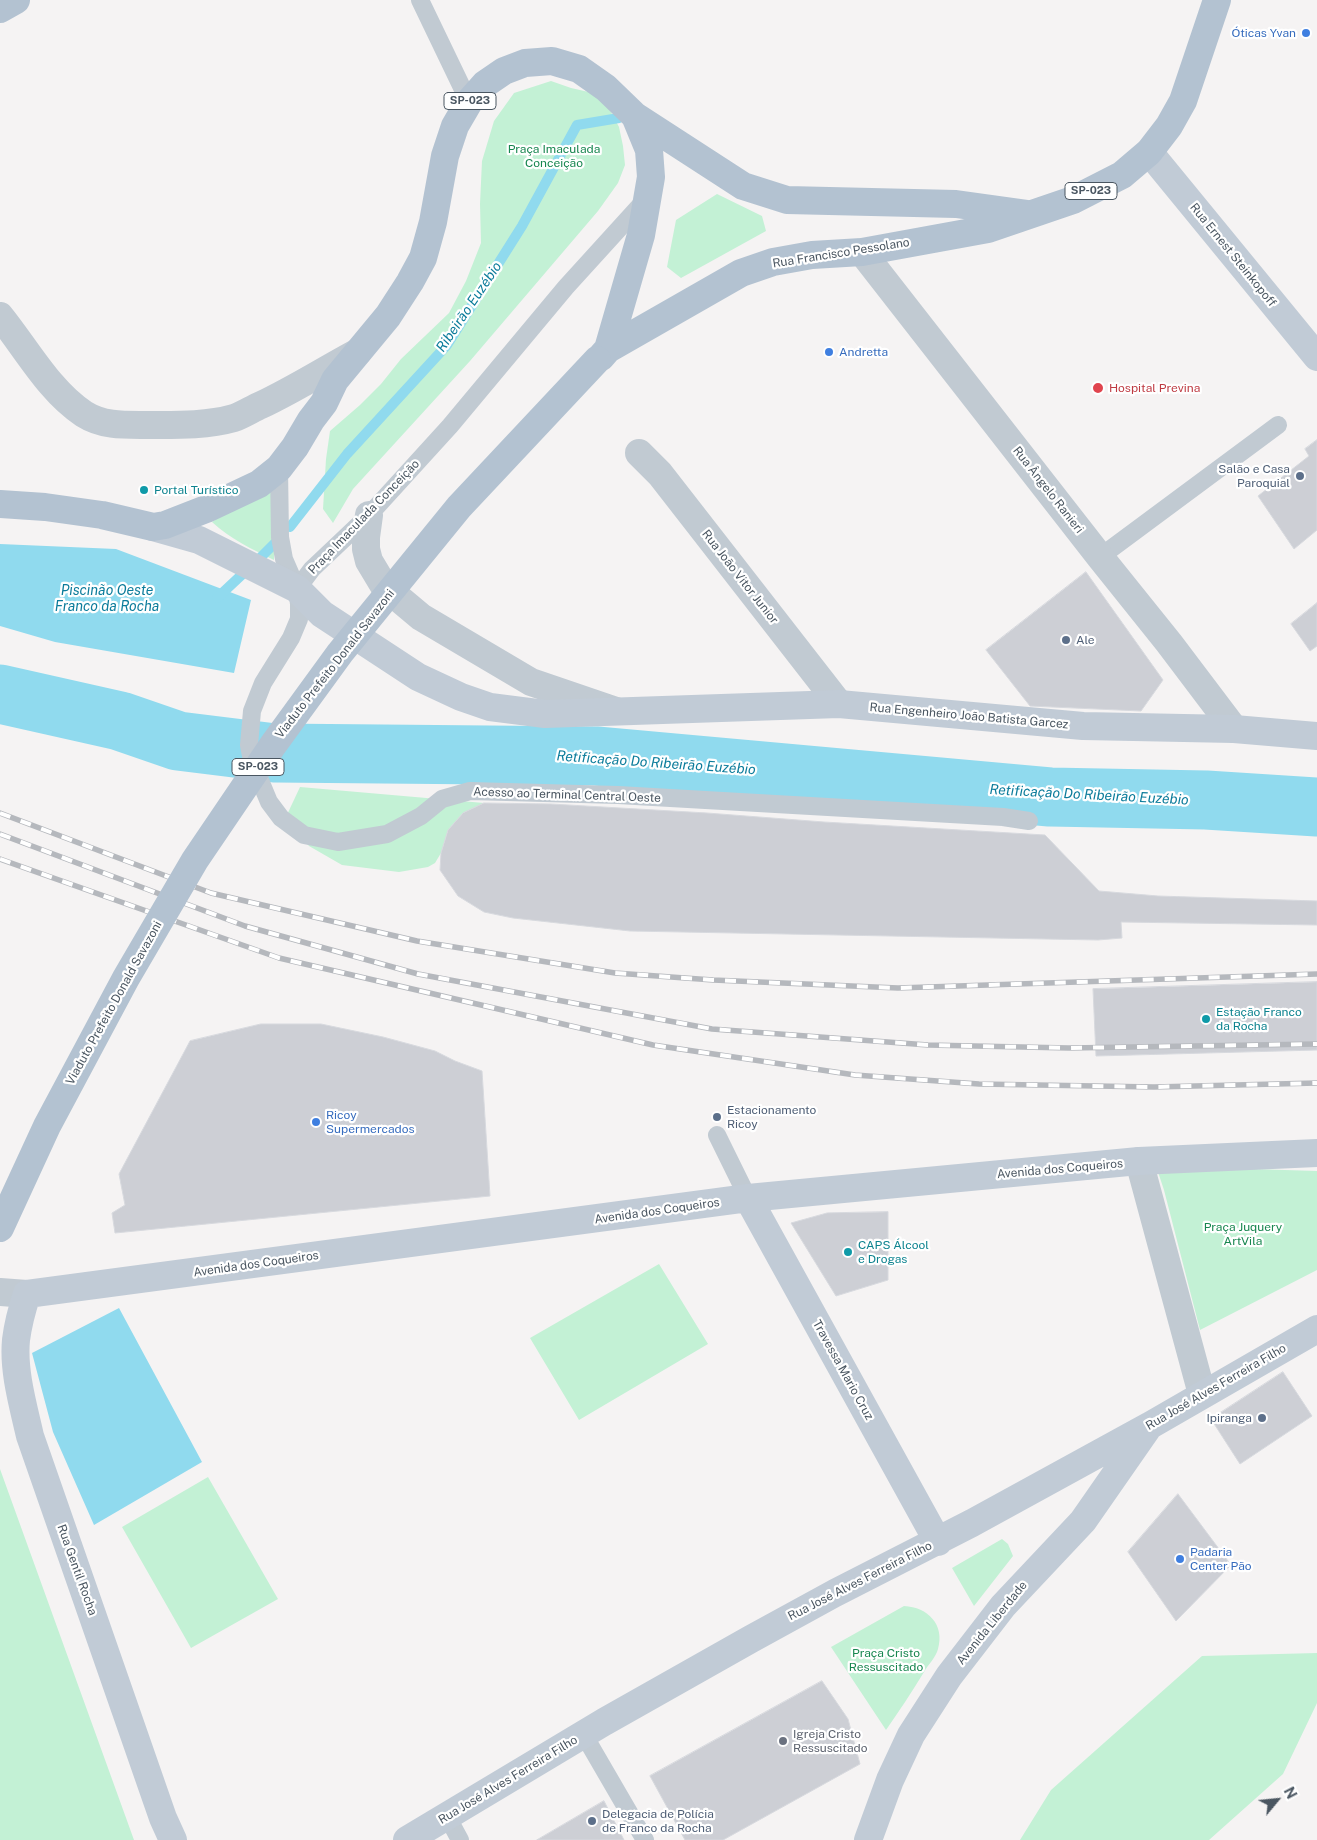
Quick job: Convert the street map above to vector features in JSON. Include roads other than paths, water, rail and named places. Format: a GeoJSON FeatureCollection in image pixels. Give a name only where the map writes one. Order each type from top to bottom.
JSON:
{"type":"FeatureCollection","features":[{"type":"Feature","properties":{"kind":"main road"},"geometry":{"type":"LineString","coordinates":[[0,9],[16,0]]}},
{"type":"Feature","properties":{"kind":"main road","name":"Rua Francisco Pessolano"},"geometry":{"type":"LineString","coordinates":[[603,355],[742,273],[774,262],[812,255],[862,252],[988,229],[1073,200],[1122,175],[1149,152],[1169,126],[1183,101],[1218,0]]}},
{"type":"Feature","properties":{"kind":"main road","name":"SP-023"},"geometry":{"type":"LineString","coordinates":[[0,504],[45,507],[102,515],[153,527],[165,525],[206,509],[259,484],[278,468],[295,447],[324,403],[335,380],[388,316],[410,282],[423,258],[433,222],[445,156],[455,126],[469,102],[485,84],[504,71],[525,63],[552,61],[579,68],[606,88],[635,116],[649,150],[651,177],[641,234],[603,355]]}},
{"type":"Feature","properties":{"kind":"main road","name":"Rua Francisco Pessolano"},"geometry":{"type":"LineString","coordinates":[[635,116],[743,186],[787,200],[956,204],[1033,215]]}},
{"type":"Feature","properties":{"kind":"main road","name":"Rua Ernest Steinkopoff"},"geometry":{"type":"LineString","coordinates":[[1149,152],[1317,357]]}},
{"type":"Feature","properties":{"kind":"main road","name":"Viaduto Prefeito Donald Savazoni"},"geometry":{"type":"LineString","coordinates":[[0,1228],[47,1126],[126,978],[195,860],[273,745],[340,653],[459,507],[603,355]]}},
{"type":"Feature","properties":{"kind":"main road","name":"Rua Engenheiro João Batista Garcez"},"geometry":{"type":"LineString","coordinates":[[153,527],[199,540],[297,590],[322,614],[418,677],[490,707],[545,714],[839,704],[1083,726],[1234,730],[1317,736]]}},
{"type":"Feature","properties":{"kind":"main road","name":"Avenida dos Coqueiros"},"geometry":{"type":"LineString","coordinates":[[27,1294],[748,1198],[1139,1161],[1317,1153]]}},
{"type":"Feature","properties":{"kind":"main road","name":"Travessa Mario Cruz"},"geometry":{"type":"LineString","coordinates":[[748,1198],[938,1542]]}},
{"type":"Feature","properties":{"kind":"main road","name":"Rua Gentil Rocha"},"geometry":{"type":"LineString","coordinates":[[27,1294],[16,1342],[18,1379],[30,1436],[163,1818],[173,1840]]}},
{"type":"Feature","properties":{"kind":"main road","name":"Rua José Alves Ferreira Filho"},"geometry":{"type":"LineString","coordinates":[[407,1840],[584,1734],[796,1613],[938,1542],[1148,1426],[1317,1329]]}},
{"type":"Feature","properties":{"kind":"main road","name":"Avenida Liberdade"},"geometry":{"type":"LineString","coordinates":[[868,1840],[890,1780],[911,1735],[949,1676],[1003,1606],[1083,1521],[1148,1426]]}},
{"type":"Feature","properties":{"kind":"street","name":"Rua Ângelo Ranieri"},"geometry":{"type":"LineString","coordinates":[[862,252],[1169,643],[1234,730]]}},
{"type":"Feature","properties":{"kind":"street"},"geometry":{"type":"LineString","coordinates":[[0,316],[32,359],[65,397],[84,414],[102,423],[168,425],[211,422],[234,418],[293,390],[358,352]]}},
{"type":"Feature","properties":{"kind":"street","name":"Rua João Vitor Junior"},"geometry":{"type":"LineString","coordinates":[[639,452],[660,474],[839,704]]}},
{"type":"Feature","properties":{"kind":"street","name":"Rua Engenheiro João Batista Garcez"},"geometry":{"type":"LineString","coordinates":[[369,515],[366,537],[369,561],[384,586],[421,617],[531,682],[620,712]]}},
{"type":"Feature","properties":{"kind":"street"},"geometry":{"type":"LineString","coordinates":[[1139,1161],[1202,1394]]}},
{"type":"Feature","properties":{"kind":"street","name":"Avenida dos Coqueiros"},"geometry":{"type":"LineString","coordinates":[[0,1292],[27,1294]]}},
{"type":"Feature","properties":{"kind":"lane"},"geometry":{"type":"LineString","coordinates":[[420,0],[469,102]]}},
{"type":"Feature","properties":{"kind":"lane","name":"Praça Imaculada Conceição"},"geometry":{"type":"LineString","coordinates":[[297,590],[312,569],[369,515],[450,426],[566,287],[648,196]]}},
{"type":"Feature","properties":{"kind":"lane"},"geometry":{"type":"LineString","coordinates":[[1100,557],[1278,425]]}},
{"type":"Feature","properties":{"kind":"lane","name":"Acesso ao Terminal Central Oeste"},"geometry":{"type":"LineString","coordinates":[[278,468],[280,537],[284,559],[297,590],[299,604],[298,619],[291,638],[263,683],[252,711],[249,745],[252,761],[269,802],[281,818],[304,835],[338,842],[388,834],[420,816],[442,799],[470,791],[618,795],[983,816],[1029,821]]}},
{"type":"Feature","properties":{"kind":"lane"},"geometry":{"type":"LineString","coordinates":[[717,1135],[748,1198]]}},
{"type":"Feature","properties":{"kind":"lane"},"geometry":{"type":"LineString","coordinates":[[584,1734],[645,1840]]}},
{"type":"Feature","properties":{"kind":"lane"},"geometry":{"type":"LineString","coordinates":[[447,1816],[460,1840]]}},
{"type":"Feature","properties":{"kind":"water","name":"Piscinão Oeste Franco da Rocha"},"geometry":{"type":"Polygon","coordinates":[[[0,544],[116,549],[251,600],[234,673],[55,642],[0,626],[0,544]]]}},
{"type":"Feature","properties":{"kind":"water"},"geometry":{"type":"Polygon","coordinates":[[[119,1308],[202,1462],[94,1525],[53,1432],[32,1353],[119,1308]]]}},
{"type":"Feature","properties":{"kind":"waterway","name":"Ribeirão Euzébio"},"geometry":{"type":"LineString","coordinates":[[290,527],[347,454],[447,345],[522,226],[577,125],[619,118]]}},
{"type":"Feature","properties":{"kind":"waterway","name":"Ribeirão Euzébio"},"geometry":{"type":"LineString","coordinates":[[255,563],[276,542]]}},
{"type":"Feature","properties":{"kind":"waterway","name":"Ribeirão Euzébio"},"geometry":{"type":"LineString","coordinates":[[217,598],[249,568]]}},
{"type":"Feature","properties":{"kind":"waterway","name":"Retificação Do Ribeirão Euzébio"},"geometry":{"type":"LineString","coordinates":[[0,694],[120,721],[178,741],[275,753],[596,756],[1050,797],[1206,800],[1317,807]]}},
{"type":"Feature","properties":{"kind":"railway"},"geometry":{"type":"LineString","coordinates":[[0,813],[211,893],[417,941],[615,973],[713,980],[898,988],[1317,974]]}},
{"type":"Feature","properties":{"kind":"railway"},"geometry":{"type":"LineString","coordinates":[[0,834],[245,926],[418,974],[712,1029],[928,1045],[1069,1048],[1317,1044]]}},
{"type":"Feature","properties":{"kind":"railway"},"geometry":{"type":"LineString","coordinates":[[0,859],[279,958],[653,1045],[855,1075],[979,1084],[1154,1087],[1317,1083]]}},
{"type":"Feature","properties":{"kind":"place","name":"Óticas Yvan"},"geometry":{"type":"Point","coordinates":[1306,33]}},
{"type":"Feature","properties":{"kind":"place","name":"Andretta"},"geometry":{"type":"Point","coordinates":[829,352]}},
{"type":"Feature","properties":{"kind":"place","name":"Hospital Previna"},"geometry":{"type":"Point","coordinates":[1098,388]}},
{"type":"Feature","properties":{"kind":"place","name":"Salão e Casa Paroquial"},"geometry":{"type":"Point","coordinates":[1300,476]}},
{"type":"Feature","properties":{"kind":"place","name":"Portal Turístico"},"geometry":{"type":"Point","coordinates":[144,490]}},
{"type":"Feature","properties":{"kind":"place","name":"Ale"},"geometry":{"type":"Point","coordinates":[1066,640]}},
{"type":"Feature","properties":{"kind":"place","name":"Estação Franco da Rocha"},"geometry":{"type":"Point","coordinates":[1206,1019]}},
{"type":"Feature","properties":{"kind":"place","name":"Estacionamento Ricoy"},"geometry":{"type":"Point","coordinates":[717,1117]}},
{"type":"Feature","properties":{"kind":"place","name":"Ricoy Supermercados"},"geometry":{"type":"Point","coordinates":[316,1122]}},
{"type":"Feature","properties":{"kind":"place","name":"CAPS Álcool e Drogas"},"geometry":{"type":"Point","coordinates":[848,1252]}},
{"type":"Feature","properties":{"kind":"place","name":"Ipiranga"},"geometry":{"type":"Point","coordinates":[1262,1418]}},
{"type":"Feature","properties":{"kind":"place","name":"Padaria Center Pão"},"geometry":{"type":"Point","coordinates":[1180,1559]}},
{"type":"Feature","properties":{"kind":"place","name":"Igreja Cristo Ressuscitado"},"geometry":{"type":"Point","coordinates":[783,1741]}},
{"type":"Feature","properties":{"kind":"place","name":"Delegacia de Polícia de Franco da Rocha"},"geometry":{"type":"Point","coordinates":[592,1821]}},
{"type":"Feature","properties":{"kind":"park label","name":"Praça Juquery ArtVila"},"geometry":{"type":"Point","coordinates":[1243,1234]}},
{"type":"Feature","properties":{"kind":"park label","name":"Praça Cristo Ressuscitado"},"geometry":{"type":"Point","coordinates":[886,1660]}}]}
